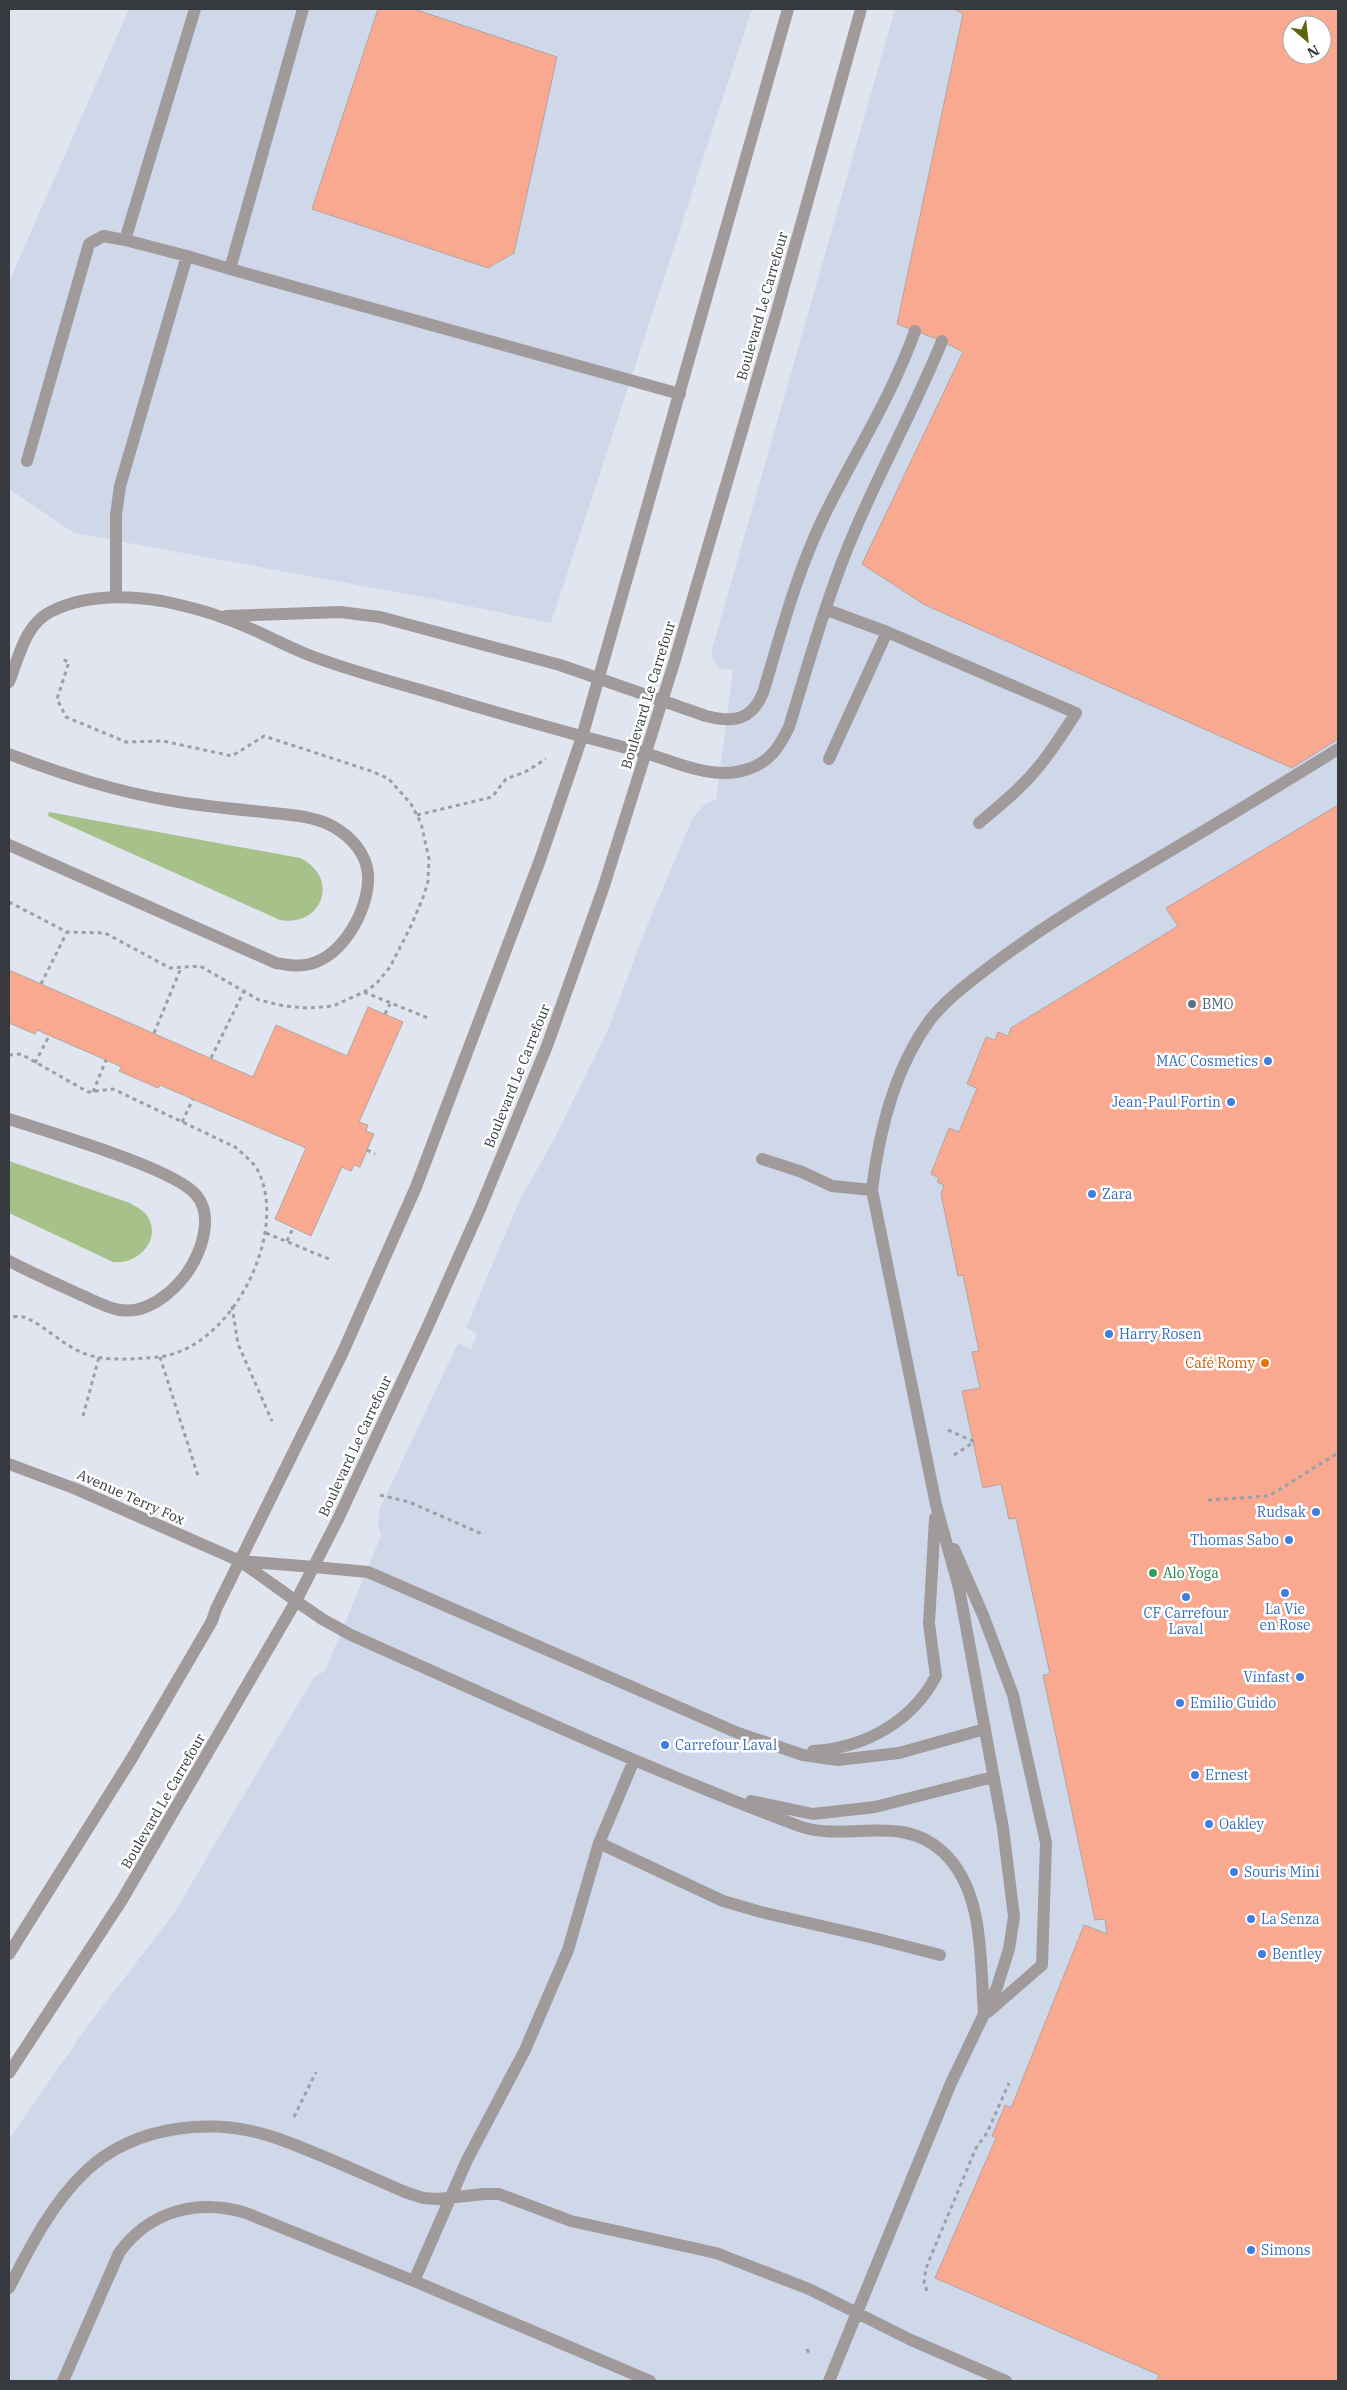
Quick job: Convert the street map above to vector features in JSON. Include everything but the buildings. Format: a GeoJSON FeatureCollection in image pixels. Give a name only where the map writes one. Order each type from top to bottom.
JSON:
{"type":"FeatureCollection","features":[{"type":"Feature","properties":{"kind":"street"},"geometry":{"type":"LineString","coordinates":[[124,240],[195,9]]}},
{"type":"Feature","properties":{"kind":"street"},"geometry":{"type":"LineString","coordinates":[[230,269],[303,9]]}},
{"type":"Feature","properties":{"kind":"street"},"geometry":{"type":"LineString","coordinates":[[9,1954],[137,1750],[212,1621],[342,1354],[416,1187],[514,932],[582,736],[788,9]]}},
{"type":"Feature","properties":{"kind":"street","name":"Boulevard Le Carrefour"},"geometry":{"type":"LineString","coordinates":[[9,2073],[122,1900],[296,1601],[314,1567],[427,1328],[480,1209],[547,1046],[603,889],[646,753],[777,311],[861,9]]}},
{"type":"Feature","properties":{"kind":"street"},"geometry":{"type":"LineString","coordinates":[[27,461],[89,244],[103,236],[186,256],[680,394]]}},
{"type":"Feature","properties":{"kind":"street"},"geometry":{"type":"LineString","coordinates":[[116,597],[116,515],[120,486],[186,256]]}},
{"type":"Feature","properties":{"kind":"street"},"geometry":{"type":"LineString","coordinates":[[221,616],[340,612],[380,617],[598,676],[722,720],[742,717],[758,704],[810,548],[825,515],[891,391],[915,331]]}},
{"type":"Feature","properties":{"kind":"street"},"geometry":{"type":"LineString","coordinates":[[9,682],[28,634],[37,622],[49,613],[68,604],[90,599],[116,597],[165,602],[221,616],[313,657],[527,722],[646,753],[701,771],[734,772],[748,770],[763,762],[781,744],[789,727],[855,529],[924,384],[942,341]]}},
{"type":"Feature","properties":{"kind":"street"},"geometry":{"type":"LineString","coordinates":[[827,610],[887,632],[1076,713],[1045,759],[1020,787],[979,823]]}},
{"type":"Feature","properties":{"kind":"street"},"geometry":{"type":"LineString","coordinates":[[829,759],[887,632]]}},
{"type":"Feature","properties":{"kind":"street"},"geometry":{"type":"LineString","coordinates":[[829,2381],[957,2070],[985,2016],[1004,1966],[1014,1916],[1012,1888],[994,1778],[958,1588],[936,1505],[872,1190],[877,1151],[893,1093],[913,1048],[931,1020],[955,994],[997,961],[1059,917],[1237,812],[1338,749]]}},
{"type":"Feature","properties":{"kind":"street"},"geometry":{"type":"LineString","coordinates":[[9,754],[54,771],[142,795],[223,808],[306,817],[333,826],[353,840],[362,854],[368,873],[367,889],[361,909],[341,945],[325,958],[310,964],[294,966],[276,963],[9,846]]}},
{"type":"Feature","properties":{"kind":"street"},"geometry":{"type":"LineString","coordinates":[[9,1119],[88,1145],[169,1176],[187,1186],[197,1196],[203,1206],[205,1222],[204,1240],[195,1260],[180,1281],[166,1295],[136,1310],[119,1310],[102,1304],[9,1262]]}},
{"type":"Feature","properties":{"kind":"street"},"geometry":{"type":"LineString","coordinates":[[762,1159],[802,1172],[832,1186],[872,1190]]}},
{"type":"Feature","properties":{"kind":"street","name":"Avenue Terry Fox"},"geometry":{"type":"LineString","coordinates":[[9,1464],[76,1489],[240,1561],[322,1619],[351,1636],[709,1792]]}},
{"type":"Feature","properties":{"kind":"street"},"geometry":{"type":"LineString","coordinates":[[765,1743],[790,1750],[811,1752],[830,1750],[850,1744],[875,1735],[903,1718],[930,1688],[936,1676],[929,1624],[936,1505]]}},
{"type":"Feature","properties":{"kind":"street"},"geometry":{"type":"LineString","coordinates":[[936,1505],[983,1615],[1013,1695],[1046,1843],[1042,1965],[985,2016]]}},
{"type":"Feature","properties":{"kind":"street","name":"Avenue Terry Fox"},"geometry":{"type":"LineString","coordinates":[[240,1561],[368,1572],[765,1743]]}},
{"type":"Feature","properties":{"kind":"street"},"geometry":{"type":"LineString","coordinates":[[765,1743],[803,1755],[838,1760],[899,1752],[985,1729]]}},
{"type":"Feature","properties":{"kind":"street"},"geometry":{"type":"LineString","coordinates":[[414,2282],[449,2198],[525,2050],[564,1959],[599,1843],[634,1760]]}},
{"type":"Feature","properties":{"kind":"street"},"geometry":{"type":"LineString","coordinates":[[709,1792],[813,1814],[875,1807],[994,1778]]}},
{"type":"Feature","properties":{"kind":"street"},"geometry":{"type":"LineString","coordinates":[[709,1792],[810,1830],[892,1830],[916,1836],[944,1853],[956,1870],[975,1909],[985,2016]]}},
{"type":"Feature","properties":{"kind":"street"},"geometry":{"type":"LineString","coordinates":[[599,1843],[723,1901],[940,1955]]}},
{"type":"Feature","properties":{"kind":"street"},"geometry":{"type":"LineString","coordinates":[[9,2288],[46,2221],[61,2199],[87,2170],[128,2145],[167,2130],[206,2126],[255,2132],[278,2138],[405,2192],[424,2198],[499,2194],[571,2221],[716,2254],[809,2289],[911,2340],[1006,2381]]}},
{"type":"Feature","properties":{"kind":"street"},"geometry":{"type":"LineString","coordinates":[[63,2381],[119,2253],[129,2239],[142,2227],[161,2216],[181,2209],[209,2206],[246,2212],[650,2381]]}},
{"type":"Feature","properties":{"kind":"path"},"geometry":{"type":"LineString","coordinates":[[9,902],[67,932],[105,933],[170,968],[200,966],[259,1000],[284,1006],[308,1008],[333,1006],[364,992],[376,984],[390,967],[411,926],[428,881],[426,841],[417,816],[403,793],[388,779],[371,771],[264,736],[232,756],[163,741],[126,742],[66,716],[57,699],[69,662],[61,659]]}},
{"type":"Feature","properties":{"kind":"path"},"geometry":{"type":"LineString","coordinates":[[417,816],[492,797],[506,779],[525,772]]}},
{"type":"Feature","properties":{"kind":"path"},"geometry":{"type":"LineString","coordinates":[[41,984],[67,932]]}},
{"type":"Feature","properties":{"kind":"path"},"geometry":{"type":"LineString","coordinates":[[154,1033],[181,968]]}},
{"type":"Feature","properties":{"kind":"path"},"geometry":{"type":"LineString","coordinates":[[211,1058],[244,991]]}},
{"type":"Feature","properties":{"kind":"path"},"geometry":{"type":"LineString","coordinates":[[364,992],[428,1018]]}},
{"type":"Feature","properties":{"kind":"path"},"geometry":{"type":"LineString","coordinates":[[385,1014],[390,1004]]}},
{"type":"Feature","properties":{"kind":"path"},"geometry":{"type":"LineString","coordinates":[[35,1063],[49,1036]]}},
{"type":"Feature","properties":{"kind":"path"},"geometry":{"type":"LineString","coordinates":[[9,1055],[21,1054],[88,1092],[112,1089],[235,1147],[250,1160],[260,1174],[266,1192],[268,1209],[266,1233],[256,1268],[220,1322],[193,1345],[160,1357],[99,1357],[84,1354],[23,1317],[9,1319]]}},
{"type":"Feature","properties":{"kind":"path"},"geometry":{"type":"LineString","coordinates":[[93,1092],[106,1060]]}},
{"type":"Feature","properties":{"kind":"path"},"geometry":{"type":"LineString","coordinates":[[182,1122],[193,1099]]}},
{"type":"Feature","properties":{"kind":"path"},"geometry":{"type":"LineString","coordinates":[[367,1150],[375,1154]]}},
{"type":"Feature","properties":{"kind":"path"},"geometry":{"type":"LineString","coordinates":[[287,1241],[293,1228]]}},
{"type":"Feature","properties":{"kind":"path"},"geometry":{"type":"LineString","coordinates":[[266,1233],[329,1259]]}},
{"type":"Feature","properties":{"kind":"path"},"geometry":{"type":"LineString","coordinates":[[232,1306],[238,1344],[272,1421]]}},
{"type":"Feature","properties":{"kind":"path"},"geometry":{"type":"LineString","coordinates":[[84,1416],[99,1357]]}},
{"type":"Feature","properties":{"kind":"path"},"geometry":{"type":"LineString","coordinates":[[160,1357],[199,1479]]}},
{"type":"Feature","properties":{"kind":"path"},"geometry":{"type":"LineString","coordinates":[[1208,1500],[1269,1496],[1338,1453]]}},
{"type":"Feature","properties":{"kind":"path"},"geometry":{"type":"LineString","coordinates":[[380,1495],[409,1502],[482,1534]]}},
{"type":"Feature","properties":{"kind":"path"},"geometry":{"type":"LineString","coordinates":[[293,2120],[316,2072]]}},
{"type":"Feature","properties":{"kind":"path"},"geometry":{"type":"LineString","coordinates":[[927,2291],[924,2282],[926,2268],[976,2148],[987,2133],[1009,2083]]}},
{"type":"Feature","properties":{"kind":"path"},"geometry":{"type":"LineString","coordinates":[[996,2112],[1001,2115]]}},
{"type":"Feature","properties":{"kind":"shaded area"},"geometry":{"type":"Polygon","coordinates":[[[129,9],[752,9],[551,623],[434,599],[74,533],[9,489],[9,282],[129,9]]]}},
{"type":"Feature","properties":{"kind":"shaded area","name":"Carrefour Laval"},"geometry":{"type":"Polygon","coordinates":[[[895,9],[1338,9],[1338,2381],[9,2381],[9,2139],[84,2031],[174,1913],[314,1677],[325,1671],[381,1536],[378,1525],[380,1508],[458,1343],[471,1349],[477,1333],[466,1328],[519,1202],[554,1139],[608,1030],[642,938],[693,817],[706,803],[716,800],[733,670],[720,669],[713,661],[712,649],[895,9]]]}},
{"type":"Feature","properties":{"kind":"green space"},"geometry":{"type":"Polygon","coordinates":[[[49,812],[300,858],[312,866],[320,877],[323,888],[321,899],[316,908],[307,916],[295,920],[280,920],[48,816],[49,812]]]}},
{"type":"Feature","properties":{"kind":"green space"},"geometry":{"type":"Polygon","coordinates":[[[9,1161],[130,1203],[148,1217],[152,1235],[149,1243],[144,1250],[130,1260],[113,1262],[9,1213],[9,1161]]]}},
{"type":"Feature","properties":{"kind":"place","name":"BMO"},"geometry":{"type":"Point","coordinates":[1192,1004]}},
{"type":"Feature","properties":{"kind":"place","name":"MAC Cosmetics"},"geometry":{"type":"Point","coordinates":[1268,1061]}},
{"type":"Feature","properties":{"kind":"place","name":"Jean-Paul Fortin"},"geometry":{"type":"Point","coordinates":[1231,1102]}},
{"type":"Feature","properties":{"kind":"place","name":"Zara"},"geometry":{"type":"Point","coordinates":[1092,1194]}},
{"type":"Feature","properties":{"kind":"place","name":"Harry Rosen"},"geometry":{"type":"Point","coordinates":[1109,1334]}},
{"type":"Feature","properties":{"kind":"place","name":"Café Romy"},"geometry":{"type":"Point","coordinates":[1265,1363]}},
{"type":"Feature","properties":{"kind":"place","name":"Rudsak"},"geometry":{"type":"Point","coordinates":[1316,1512]}},
{"type":"Feature","properties":{"kind":"place","name":"Thomas Sabo"},"geometry":{"type":"Point","coordinates":[1289,1540]}},
{"type":"Feature","properties":{"kind":"place","name":"Alo Yoga"},"geometry":{"type":"Point","coordinates":[1153,1573]}},
{"type":"Feature","properties":{"kind":"place","name":"La Vie en Rose"},"geometry":{"type":"Point","coordinates":[1285,1593]}},
{"type":"Feature","properties":{"kind":"place","name":"CF Carrefour Laval"},"geometry":{"type":"Point","coordinates":[1186,1597]}},
{"type":"Feature","properties":{"kind":"place","name":"Vinfast"},"geometry":{"type":"Point","coordinates":[1300,1677]}},
{"type":"Feature","properties":{"kind":"place","name":"Emilio Guido"},"geometry":{"type":"Point","coordinates":[1180,1703]}},
{"type":"Feature","properties":{"kind":"place","name":"Carrefour Laval"},"geometry":{"type":"Point","coordinates":[665,1745]}},
{"type":"Feature","properties":{"kind":"place","name":"Ernest"},"geometry":{"type":"Point","coordinates":[1195,1775]}},
{"type":"Feature","properties":{"kind":"place","name":"Oakley"},"geometry":{"type":"Point","coordinates":[1209,1824]}},
{"type":"Feature","properties":{"kind":"place","name":"Souris Mini"},"geometry":{"type":"Point","coordinates":[1234,1872]}},
{"type":"Feature","properties":{"kind":"place","name":"La Senza"},"geometry":{"type":"Point","coordinates":[1251,1919]}},
{"type":"Feature","properties":{"kind":"place","name":"Bentley"},"geometry":{"type":"Point","coordinates":[1262,1954]}},
{"type":"Feature","properties":{"kind":"place","name":"Simons"},"geometry":{"type":"Point","coordinates":[1251,2250]}}]}
